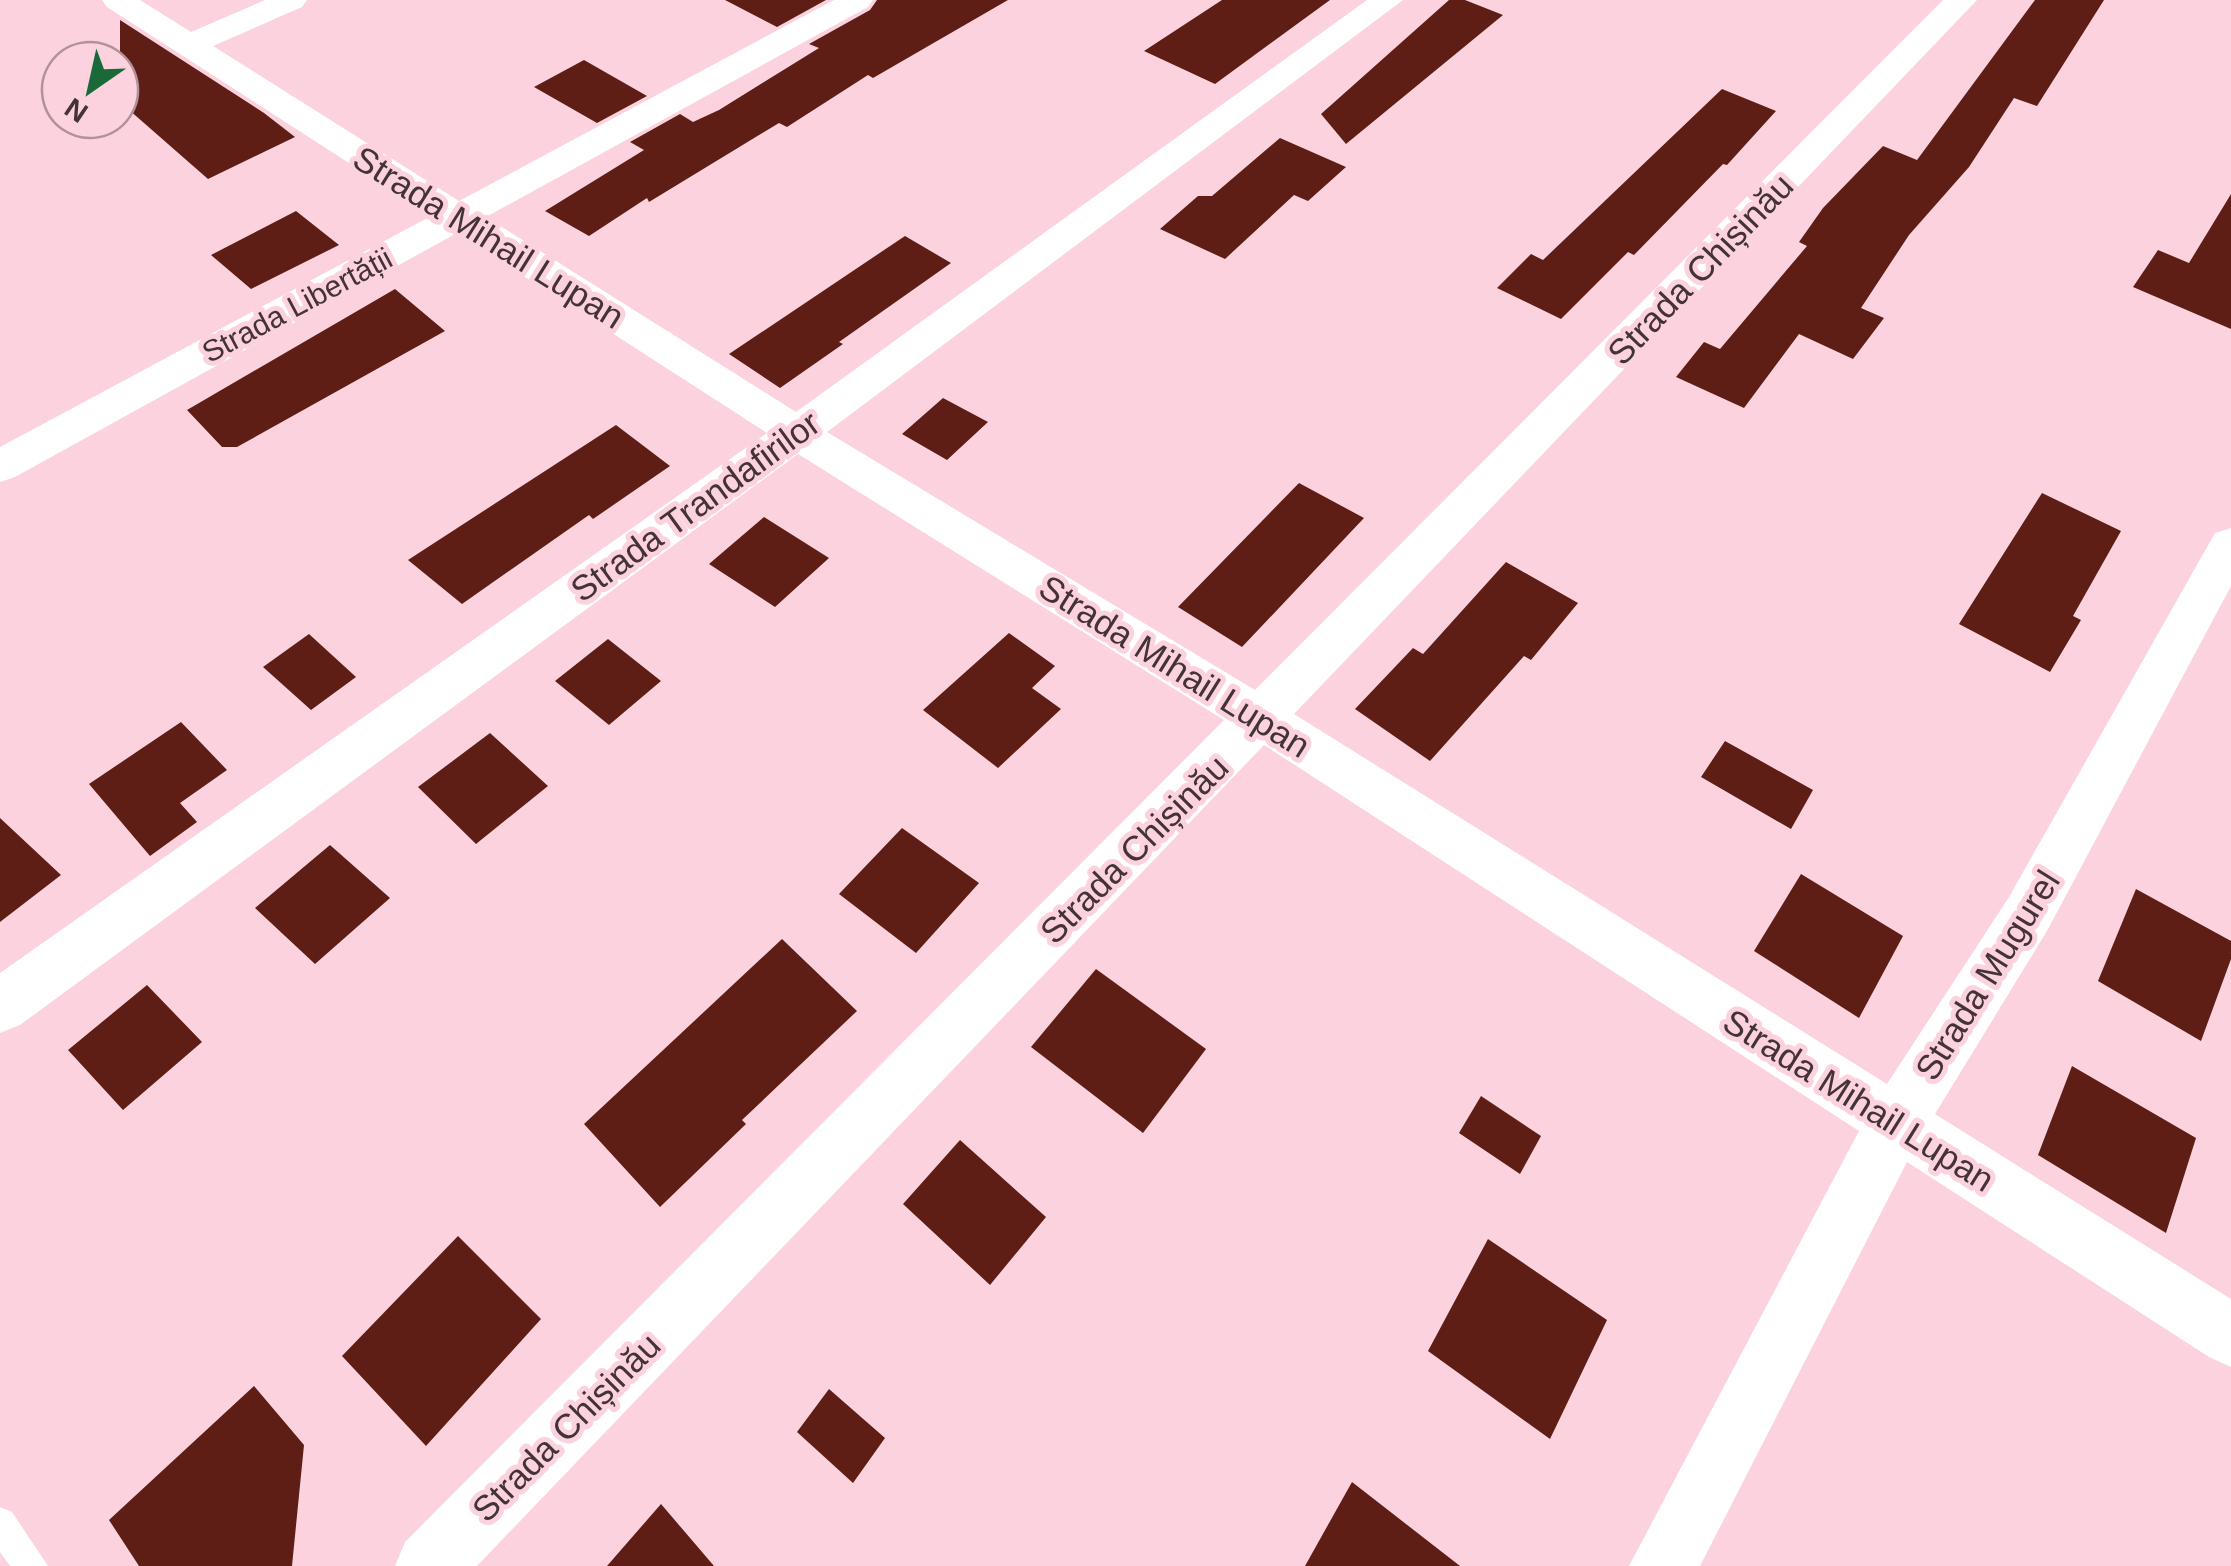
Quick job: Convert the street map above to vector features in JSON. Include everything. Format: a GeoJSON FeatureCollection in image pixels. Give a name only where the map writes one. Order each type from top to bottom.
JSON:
{"type":"FeatureCollection","features":[{"type":"Feature","properties":{"kind":"street","name":"Strada Mihail Lupan"},"geometry":{"type":"LineString","coordinates":[[118,0],[797,433],[1262,719],[2231,1335]]}},
{"type":"Feature","properties":{"kind":"street"},"geometry":{"type":"LineString","coordinates":[[188,46],[292,0]]}},
{"type":"Feature","properties":{"kind":"street","name":"Strada Libertății"},"geometry":{"type":"LineString","coordinates":[[0,466],[856,0]]}},
{"type":"Feature","properties":{"kind":"street","name":"Strada Trandafirilor"},"geometry":{"type":"LineString","coordinates":[[0,1006],[797,433],[1387,0]]}},
{"type":"Feature","properties":{"kind":"street","name":"Strada Chișinău"},"geometry":{"type":"LineString","coordinates":[[429,1566],[1962,0]]}},
{"type":"Feature","properties":{"kind":"street","name":"Strada Mugurel"},"geometry":{"type":"LineString","coordinates":[[1663,1566],[1894,1124],[2028,914],[2231,545]]}},
{"type":"Feature","properties":{"kind":"lane"},"geometry":{"type":"LineString","coordinates":[[0,1524],[31,1566]]}},
{"type":"Feature","properties":{"kind":"building"},"geometry":{"type":"Polygon","coordinates":[[[725,0],[826,0],[777,27],[725,0]]]}},
{"type":"Feature","properties":{"kind":"building"},"geometry":{"type":"Polygon","coordinates":[[[877,0],[1008,0],[873,78],[868,75],[787,127],[779,123],[649,202],[647,198],[589,236],[545,211],[644,150],[630,142],[680,114],[693,122],[719,110],[819,48],[809,44],[870,10],[877,0]]]}},
{"type":"Feature","properties":{"kind":"building"},"geometry":{"type":"Polygon","coordinates":[[[1222,0],[1330,0],[1215,84],[1144,51],[1222,0]]]}},
{"type":"Feature","properties":{"kind":"building"},"geometry":{"type":"Polygon","coordinates":[[[1449,0],[1465,0],[1503,15],[1346,144],[1321,114],[1449,0]]]}},
{"type":"Feature","properties":{"kind":"building"},"geometry":{"type":"Polygon","coordinates":[[[2035,0],[2104,0],[2037,106],[2014,98],[1969,167],[1909,235],[1861,308],[1884,318],[1853,359],[1799,334],[1744,408],[1676,377],[1704,342],[1720,349],[1807,246],[1799,242],[1823,208],[1883,146],[1917,160],[2035,0]]]}},
{"type":"Feature","properties":{"kind":"building"},"geometry":{"type":"Polygon","coordinates":[[[120,20],[295,137],[208,179],[140,120],[140,40],[120,40],[120,20]]]}},
{"type":"Feature","properties":{"kind":"building"},"geometry":{"type":"Polygon","coordinates":[[[584,60],[647,96],[597,123],[534,87],[584,60]]]}},
{"type":"Feature","properties":{"kind":"building"},"geometry":{"type":"Polygon","coordinates":[[[1722,89],[1776,111],[1727,165],[1723,164],[1634,255],[1628,252],[1561,319],[1497,288],[1531,254],[1543,260],[1722,89]]]}},
{"type":"Feature","properties":{"kind":"building"},"geometry":{"type":"Polygon","coordinates":[[[1280,138],[1346,167],[1308,201],[1294,195],[1225,259],[1160,229],[1198,196],[1212,196],[1280,138]]]}},
{"type":"Feature","properties":{"kind":"building"},"geometry":{"type":"Polygon","coordinates":[[[2231,194],[2231,329],[2133,287],[2158,250],[2189,263],[2231,194]]]}},
{"type":"Feature","properties":{"kind":"building"},"geometry":{"type":"Polygon","coordinates":[[[296,211],[339,245],[251,289],[211,255],[296,211]]]}},
{"type":"Feature","properties":{"kind":"building"},"geometry":{"type":"Polygon","coordinates":[[[905,236],[951,263],[780,388],[729,354],[905,236]]]}},
{"type":"Feature","properties":{"kind":"building"},"geometry":{"type":"Polygon","coordinates":[[[395,289],[445,331],[237,447],[222,447],[187,410],[395,289]]]}},
{"type":"Feature","properties":{"kind":"building"},"geometry":{"type":"Polygon","coordinates":[[[943,398],[988,422],[947,460],[902,434],[943,398]]]}},
{"type":"Feature","properties":{"kind":"building"},"geometry":{"type":"Polygon","coordinates":[[[616,425],[670,466],[593,519],[589,515],[462,604],[408,560],[616,425]]]}},
{"type":"Feature","properties":{"kind":"building"},"geometry":{"type":"Polygon","coordinates":[[[1299,483],[1364,518],[1242,647],[1178,607],[1299,483]]]}},
{"type":"Feature","properties":{"kind":"building"},"geometry":{"type":"Polygon","coordinates":[[[2042,493],[2121,531],[2073,616],[2081,620],[2050,672],[1959,624],[2042,493]]]}},
{"type":"Feature","properties":{"kind":"building"},"geometry":{"type":"Polygon","coordinates":[[[764,517],[829,558],[775,607],[709,564],[764,517]]]}},
{"type":"Feature","properties":{"kind":"building"},"geometry":{"type":"Polygon","coordinates":[[[1506,562],[1578,603],[1531,660],[1524,656],[1430,761],[1355,709],[1413,648],[1423,654],[1506,562]]]}},
{"type":"Feature","properties":{"kind":"building"},"geometry":{"type":"Polygon","coordinates":[[[1009,633],[1055,666],[1032,688],[1061,709],[998,768],[923,710],[1009,633]]]}},
{"type":"Feature","properties":{"kind":"building"},"geometry":{"type":"Polygon","coordinates":[[[309,634],[356,677],[311,710],[263,667],[309,634]]]}},
{"type":"Feature","properties":{"kind":"building"},"geometry":{"type":"Polygon","coordinates":[[[608,639],[661,681],[609,725],[555,681],[608,639]]]}},
{"type":"Feature","properties":{"kind":"building"},"geometry":{"type":"Polygon","coordinates":[[[181,722],[227,770],[180,803],[197,822],[150,856],[89,784],[181,722]]]}},
{"type":"Feature","properties":{"kind":"building"},"geometry":{"type":"Polygon","coordinates":[[[490,733],[548,786],[476,844],[418,787],[490,733]]]}},
{"type":"Feature","properties":{"kind":"building"},"geometry":{"type":"Polygon","coordinates":[[[1725,741],[1813,790],[1791,829],[1701,777],[1725,741]]]}},
{"type":"Feature","properties":{"kind":"building"},"geometry":{"type":"Polygon","coordinates":[[[0,818],[61,875],[0,922],[0,818]]]}},
{"type":"Feature","properties":{"kind":"building"},"geometry":{"type":"Polygon","coordinates":[[[902,828],[979,883],[916,953],[839,894],[902,828]]]}},
{"type":"Feature","properties":{"kind":"building"},"geometry":{"type":"Polygon","coordinates":[[[330,845],[390,898],[315,964],[255,908],[330,845]]]}},
{"type":"Feature","properties":{"kind":"building"},"geometry":{"type":"Polygon","coordinates":[[[1801,874],[1903,936],[1859,1018],[1754,951],[1801,874]]]}},
{"type":"Feature","properties":{"kind":"building"},"geometry":{"type":"Polygon","coordinates":[[[2136,889],[2231,941],[2231,959],[2201,1041],[2098,981],[2136,889]]]}},
{"type":"Feature","properties":{"kind":"building"},"geometry":{"type":"Polygon","coordinates":[[[782,939],[857,1011],[742,1120],[746,1124],[660,1207],[584,1124],[782,939]]]}},
{"type":"Feature","properties":{"kind":"building"},"geometry":{"type":"Polygon","coordinates":[[[1096,969],[1206,1049],[1143,1133],[1031,1047],[1096,969]]]}},
{"type":"Feature","properties":{"kind":"building"},"geometry":{"type":"Polygon","coordinates":[[[147,985],[202,1042],[123,1110],[68,1050],[147,985]]]}},
{"type":"Feature","properties":{"kind":"building"},"geometry":{"type":"Polygon","coordinates":[[[2072,1066],[2196,1138],[2166,1233],[2038,1155],[2072,1066]]]}},
{"type":"Feature","properties":{"kind":"building"},"geometry":{"type":"Polygon","coordinates":[[[1481,1096],[1541,1136],[1520,1174],[1459,1133],[1481,1096]]]}},
{"type":"Feature","properties":{"kind":"building"},"geometry":{"type":"Polygon","coordinates":[[[960,1140],[1046,1217],[990,1285],[903,1204],[960,1140]]]}},
{"type":"Feature","properties":{"kind":"building"},"geometry":{"type":"Polygon","coordinates":[[[458,1236],[541,1319],[426,1446],[342,1356],[458,1236]]]}},
{"type":"Feature","properties":{"kind":"building"},"geometry":{"type":"Polygon","coordinates":[[[1488,1239],[1607,1320],[1550,1439],[1428,1351],[1488,1239]]]}},
{"type":"Feature","properties":{"kind":"building"},"geometry":{"type":"Polygon","coordinates":[[[254,1386],[304,1445],[292,1566],[139,1566],[109,1520],[254,1386]]]}},
{"type":"Feature","properties":{"kind":"building"},"geometry":{"type":"Polygon","coordinates":[[[829,1389],[885,1438],[853,1483],[797,1432],[829,1389]]]}},
{"type":"Feature","properties":{"kind":"building"},"geometry":{"type":"Polygon","coordinates":[[[1352,1482],[1460,1566],[1305,1566],[1352,1482]]]}},
{"type":"Feature","properties":{"kind":"building"},"geometry":{"type":"Polygon","coordinates":[[[661,1504],[714,1566],[607,1566],[661,1504]]]}}]}
